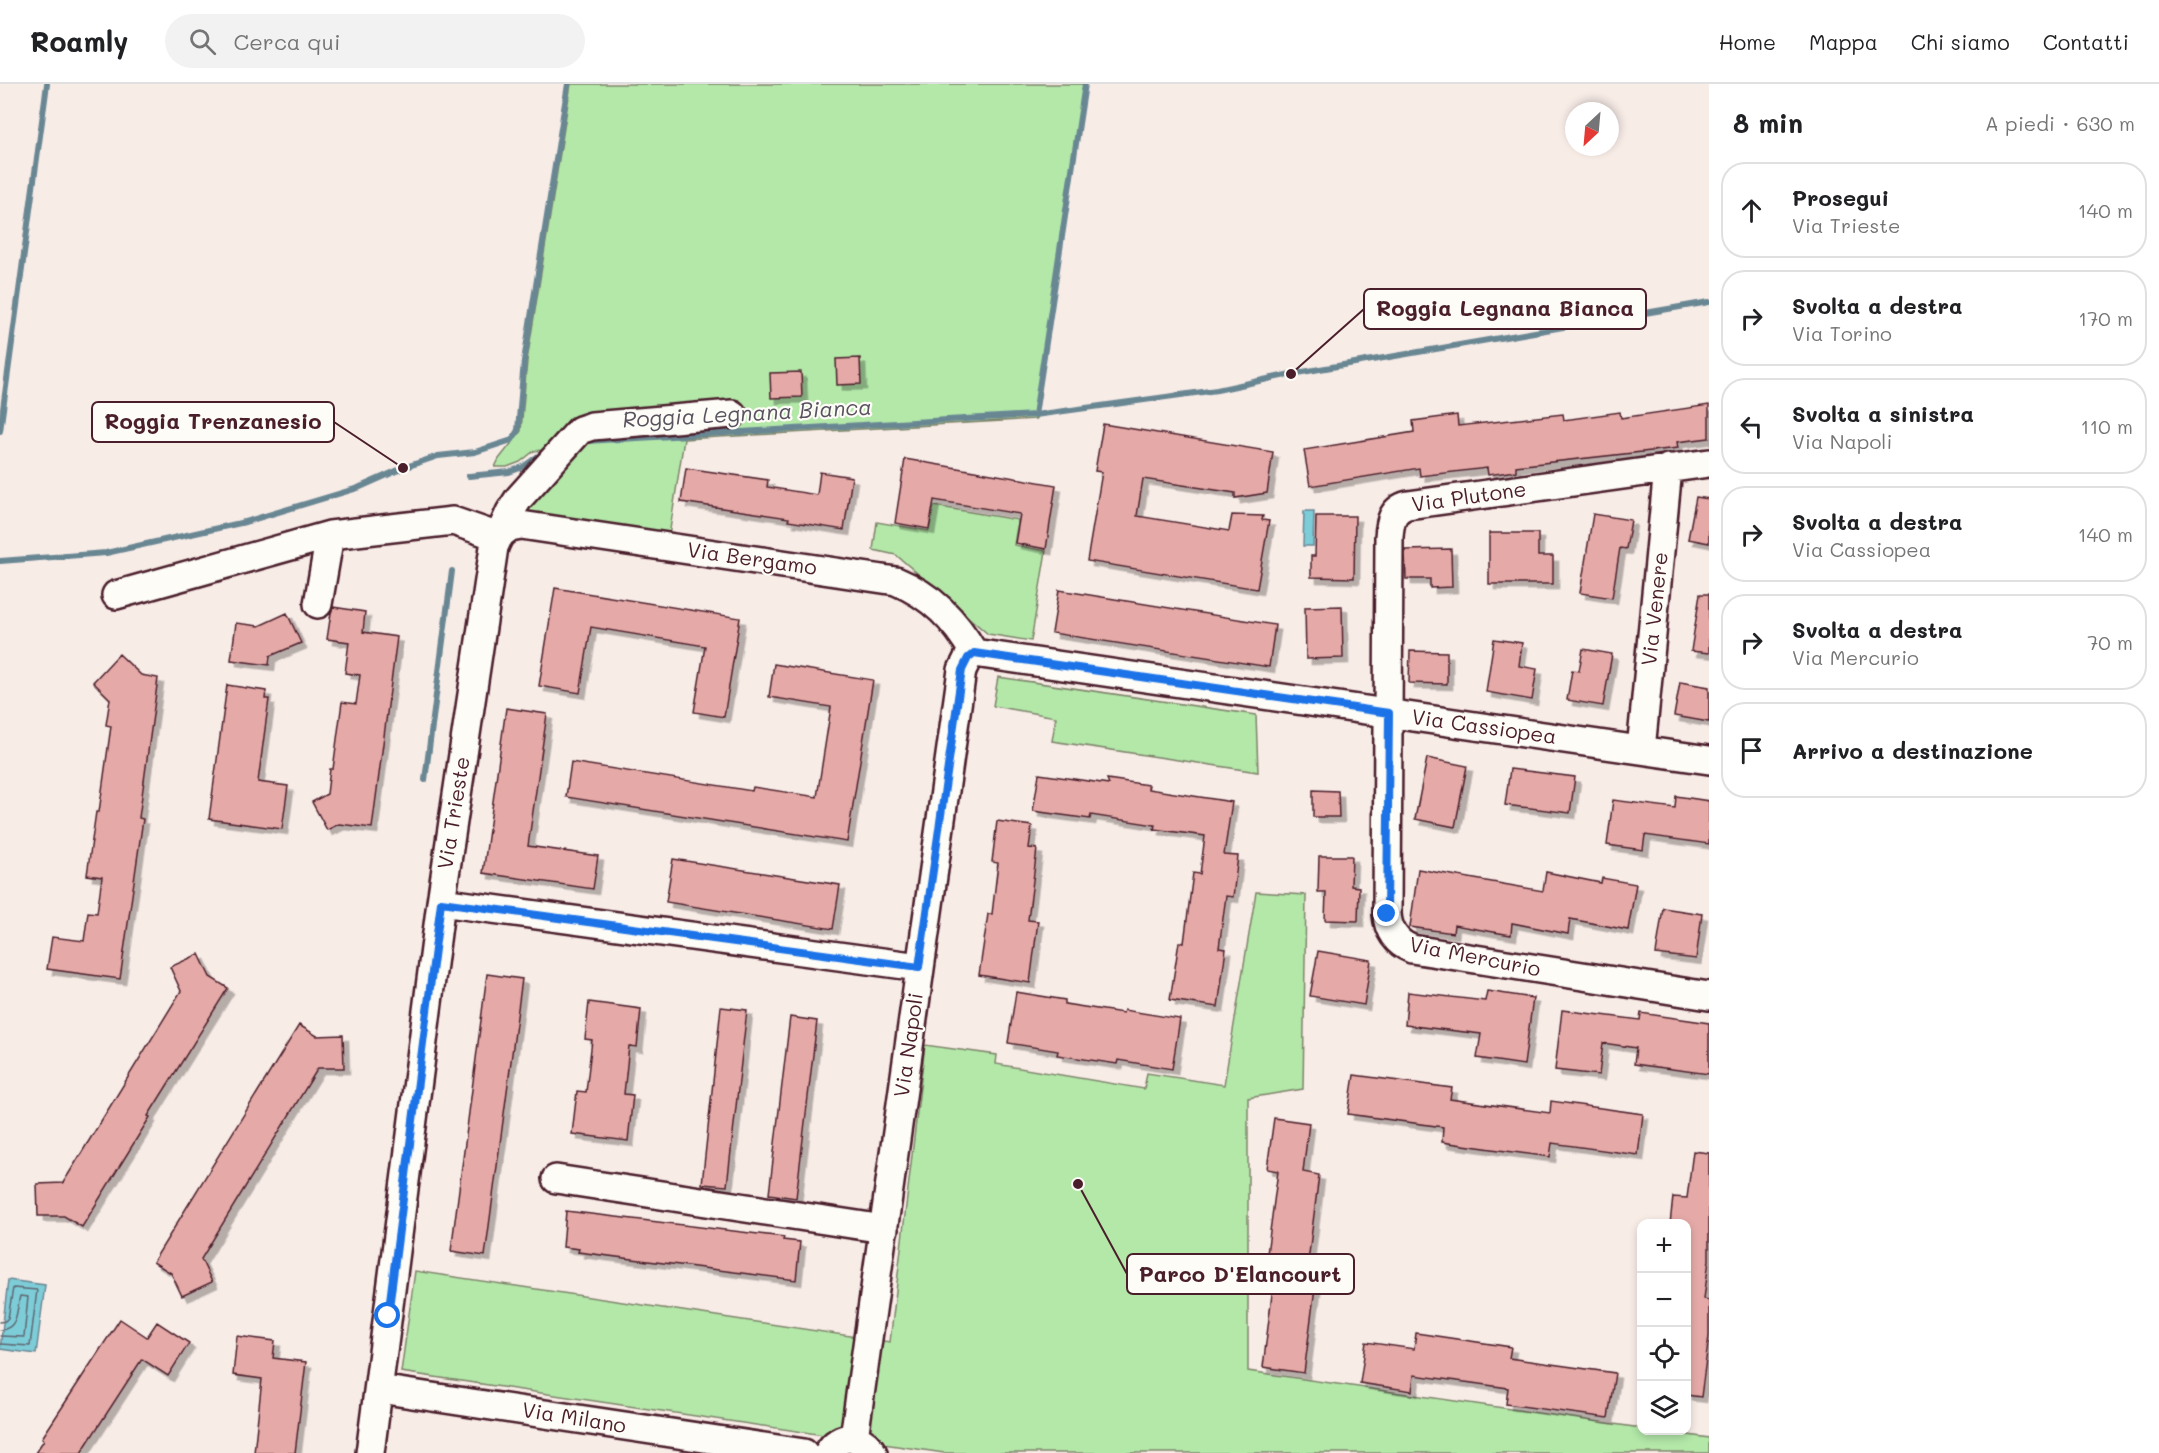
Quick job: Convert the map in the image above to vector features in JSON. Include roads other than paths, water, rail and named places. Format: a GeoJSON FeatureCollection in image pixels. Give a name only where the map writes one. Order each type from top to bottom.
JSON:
{"type":"FeatureCollection","features":[{"type":"Feature","properties":{"kind":"street","name":"Via Trieste"},"geometry":{"type":"LineString","coordinates":[[370,1453],[441,902],[494,547],[519,498],[580,430],[592,426],[732,414]]}},
{"type":"Feature","properties":{"kind":"street","name":"Via Plutone"},"geometry":{"type":"LineString","coordinates":[[1389,713],[1389,537],[1391,520],[1397,510],[1408,506],[1709,463]]}},
{"type":"Feature","properties":{"kind":"street","name":"Via Venere"},"geometry":{"type":"LineString","coordinates":[[1641,750],[1668,468]]}},
{"type":"Feature","properties":{"kind":"street"},"geometry":{"type":"LineString","coordinates":[[116,595],[330,535],[453,521],[501,535]]}},
{"type":"Feature","properties":{"kind":"street","name":"Via Bergamo"},"geometry":{"type":"LineString","coordinates":[[501,535],[510,527],[521,525],[896,581],[922,594],[939,607],[960,629],[974,653]]}},
{"type":"Feature","properties":{"kind":"street"},"geometry":{"type":"LineString","coordinates":[[318,604],[330,535]]}},
{"type":"Feature","properties":{"kind":"street","name":"Via Cassiopea"},"geometry":{"type":"LineString","coordinates":[[974,653],[1709,760]]}},
{"type":"Feature","properties":{"kind":"street","name":"Via Napoli"},"geometry":{"type":"LineString","coordinates":[[864,1446],[884,1228],[919,967],[962,670],[968,658],[974,653]]}},
{"type":"Feature","properties":{"kind":"street","name":"Via Mercurio"},"geometry":{"type":"LineString","coordinates":[[1389,713],[1387,914],[1390,929],[1399,942],[1417,950],[1709,996]]}},
{"type":"Feature","properties":{"kind":"street"},"geometry":{"type":"LineString","coordinates":[[441,902],[919,967]]}},
{"type":"Feature","properties":{"kind":"street"},"geometry":{"type":"LineString","coordinates":[[556,1179],[884,1228]]}},
{"type":"Feature","properties":{"kind":"street","name":"Via Milano"},"geometry":{"type":"LineString","coordinates":[[379,1389],[804,1453]]}},
{"type":"Feature","properties":{"kind":"street"},"geometry":{"type":"LineString","coordinates":[[828,1453],[842,1439],[864,1446]]}},
{"type":"Feature","properties":{"kind":"water"},"geometry":{"type":"Polygon","coordinates":[[[1304,511],[1314,511],[1313,546],[1303,546],[1304,511]]]}},
{"type":"Feature","properties":{"kind":"water"},"geometry":{"type":"Polygon","coordinates":[[[8,1280],[45,1285],[36,1354],[0,1349],[8,1280]]]}},
{"type":"Feature","properties":{"kind":"waterway"},"geometry":{"type":"LineString","coordinates":[[0,431],[47,84]]}},
{"type":"Feature","properties":{"kind":"waterway"},"geometry":{"type":"LineString","coordinates":[[0,561],[106,553],[245,522],[358,488],[403,468],[438,456],[475,452],[512,440],[518,430],[524,361],[568,84]]}},
{"type":"Feature","properties":{"kind":"waterway","name":"Roggia Legnana Bianca"},"geometry":{"type":"LineString","coordinates":[[1035,415],[1085,84]]}},
{"type":"Feature","properties":{"kind":"waterway","name":"Roggia Legnana Bianca"},"geometry":{"type":"LineString","coordinates":[[586,441],[1035,415],[1217,390],[1291,374],[1709,302]]}},
{"type":"Feature","properties":{"kind":"waterway","name":"Roggia Legnana Bianca"},"geometry":{"type":"LineString","coordinates":[[469,476],[509,472],[523,467],[547,450]]}},
{"type":"Feature","properties":{"kind":"waterway","name":"Roggia Legnana Bianca"},"geometry":{"type":"LineString","coordinates":[[425,780],[452,571]]}},
{"type":"Feature","properties":{"kind":"place","name":"Roggia Legnana Bianca"},"geometry":{"type":"Point","coordinates":[1291,374]}},
{"type":"Feature","properties":{"kind":"place","name":"Roggia Trenzanesio"},"geometry":{"type":"Point","coordinates":[403,468]}},
{"type":"Feature","properties":{"kind":"place","name":"Parco D'Elancourt"},"geometry":{"type":"Point","coordinates":[1078,1184]}}]}
